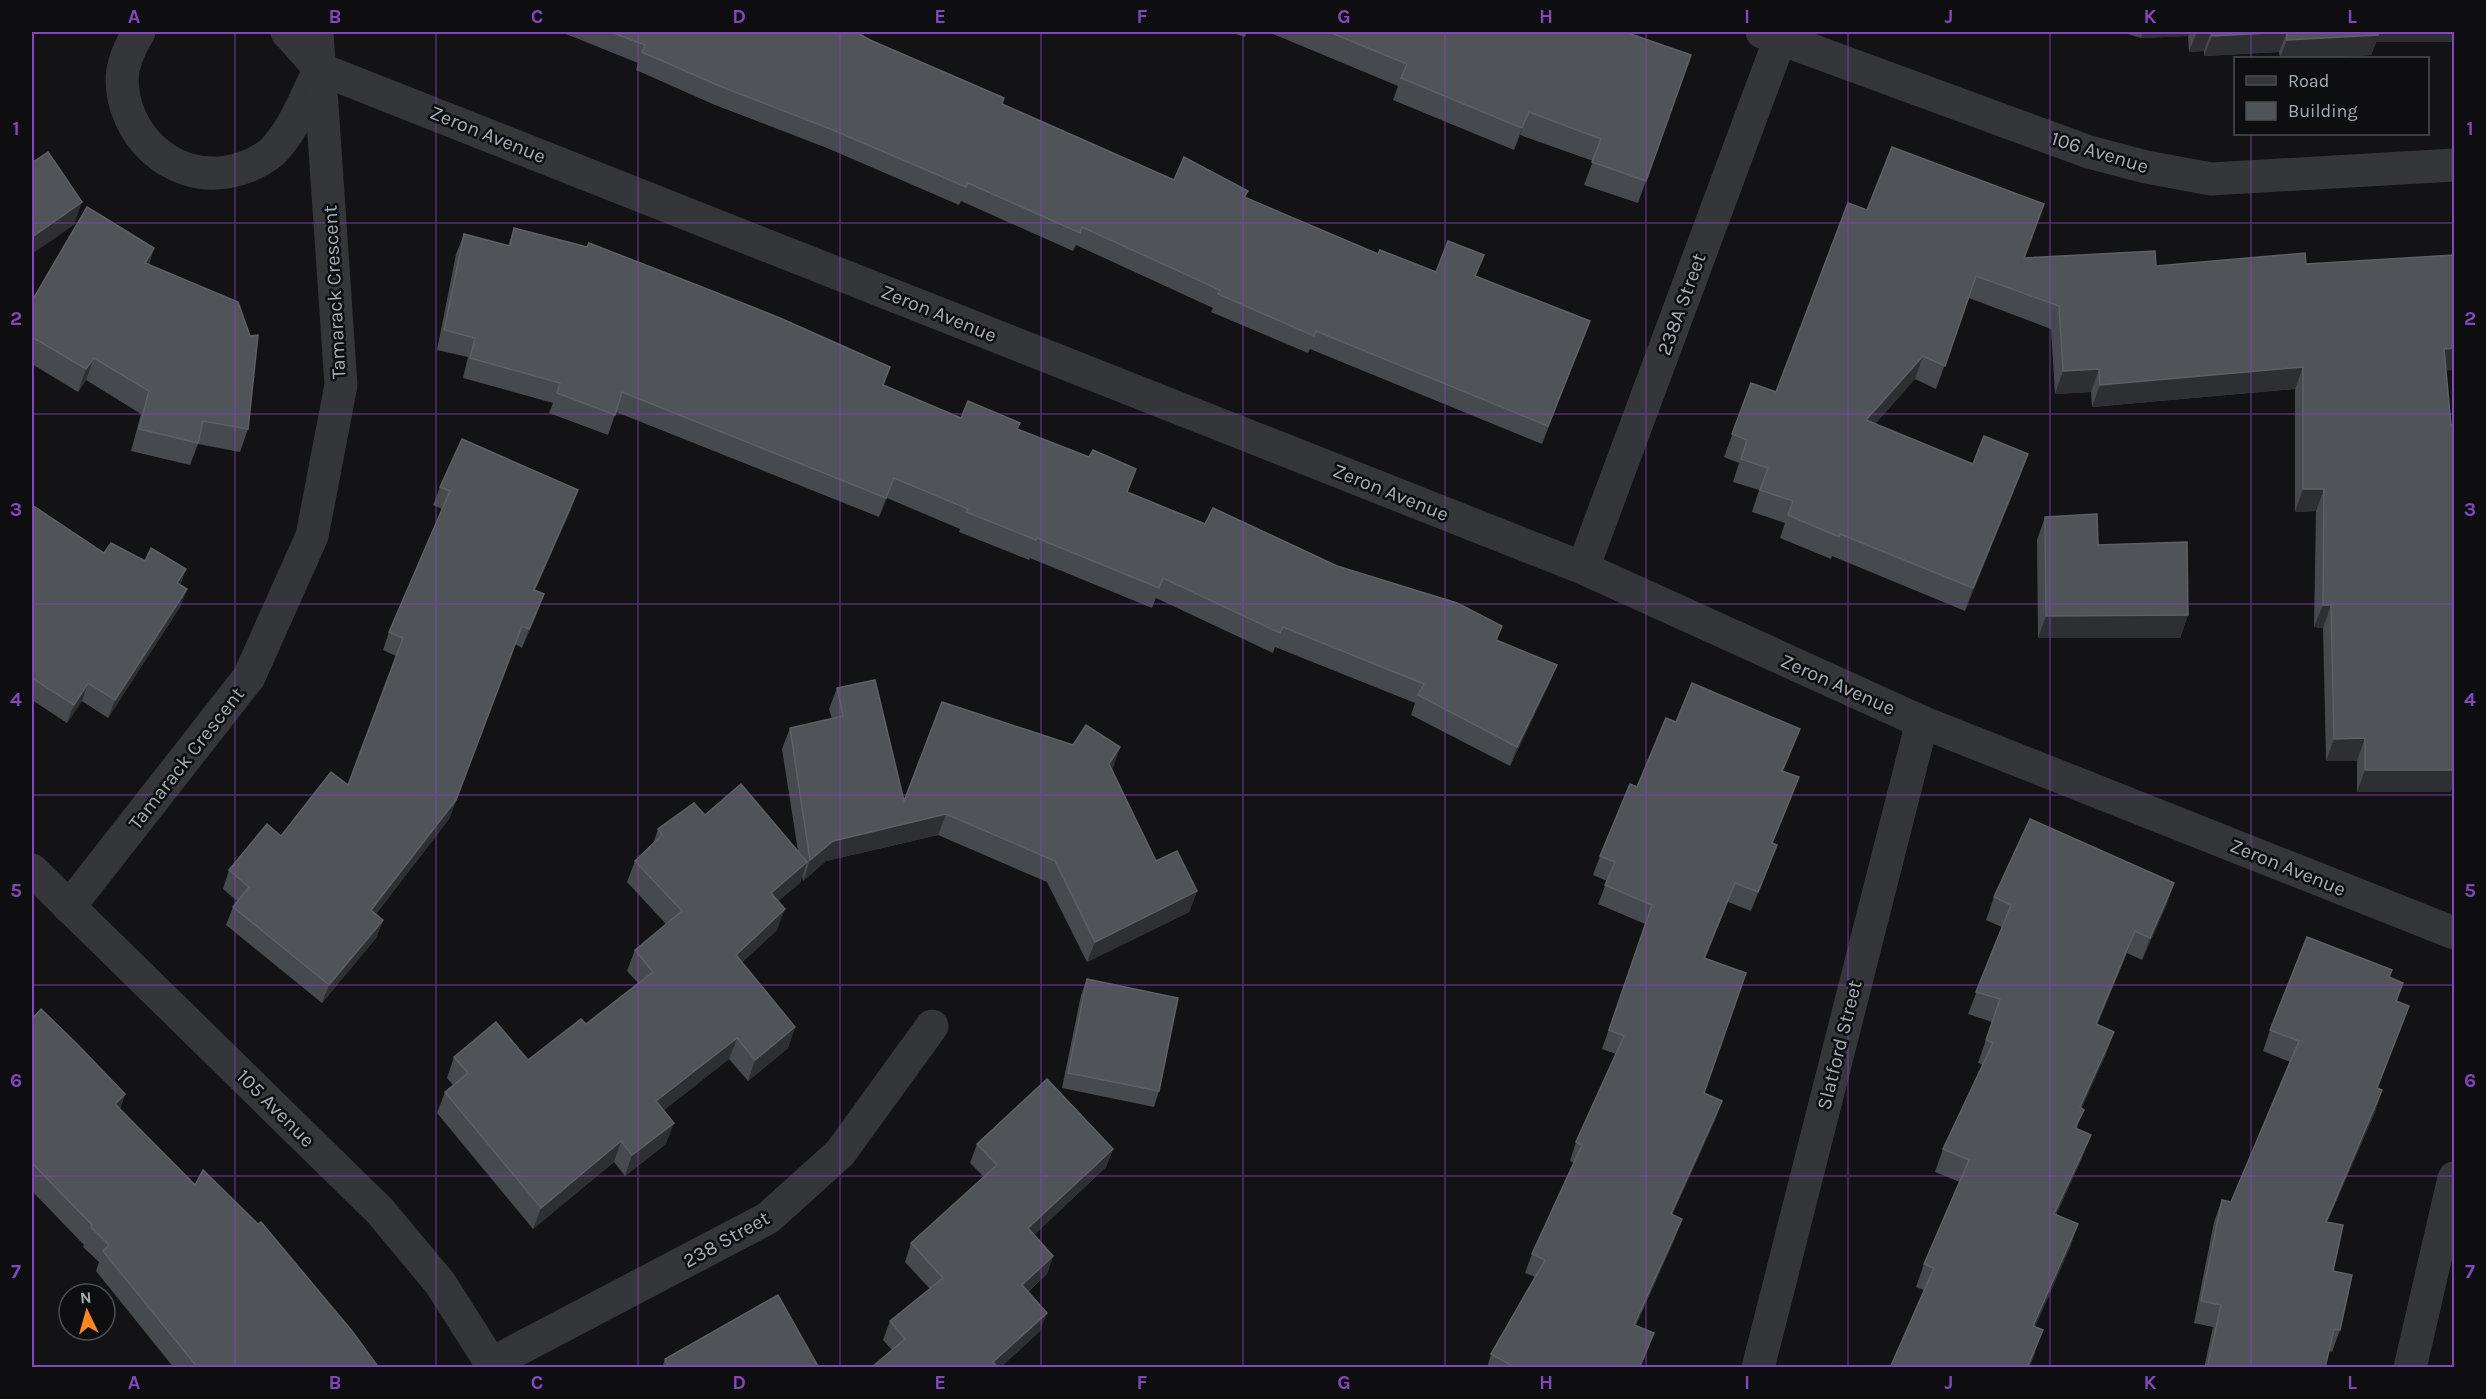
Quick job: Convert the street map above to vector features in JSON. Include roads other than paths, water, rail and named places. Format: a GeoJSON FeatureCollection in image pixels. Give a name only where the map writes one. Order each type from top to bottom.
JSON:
{"type":"FeatureCollection","features":[{"type":"Feature","properties":{"kind":"street"},"geometry":{"type":"LineString","coordinates":[[139,32],[129,48],[122,77],[125,107],[138,134],[158,156],[185,170],[215,174],[245,169],[270,153],[291,131],[302,103],[320,69],[287,32]]}},
{"type":"Feature","properties":{"kind":"street","name":"Tamarack Crescent"},"geometry":{"type":"LineString","coordinates":[[69,907],[249,677],[312,536],[341,385],[317,32]]}},
{"type":"Feature","properties":{"kind":"street","name":"106 Avenue"},"geometry":{"type":"LineString","coordinates":[[1771,35],[2089,152],[2146,167],[2211,179],[2454,165]]}},
{"type":"Feature","properties":{"kind":"street","name":"238A Street"},"geometry":{"type":"LineString","coordinates":[[1583,568],[1771,35]]}},
{"type":"Feature","properties":{"kind":"street","name":"Zeron Avenue"},"geometry":{"type":"LineString","coordinates":[[320,69],[1583,568],[1922,722],[2454,933]]}},
{"type":"Feature","properties":{"kind":"street","name":"Slatford Street"},"geometry":{"type":"LineString","coordinates":[[1758,1368],[1922,722]]}},
{"type":"Feature","properties":{"kind":"street","name":"105 Avenue"},"geometry":{"type":"LineString","coordinates":[[32,870],[380,1211],[440,1283],[493,1365]]}},
{"type":"Feature","properties":{"kind":"street","name":"238 Street"},"geometry":{"type":"LineString","coordinates":[[493,1365],[768,1218],[840,1153],[932,1026]]}},
{"type":"Feature","properties":{"kind":"street"},"geometry":{"type":"LineString","coordinates":[[2410,1368],[2454,1178]]}}]}
